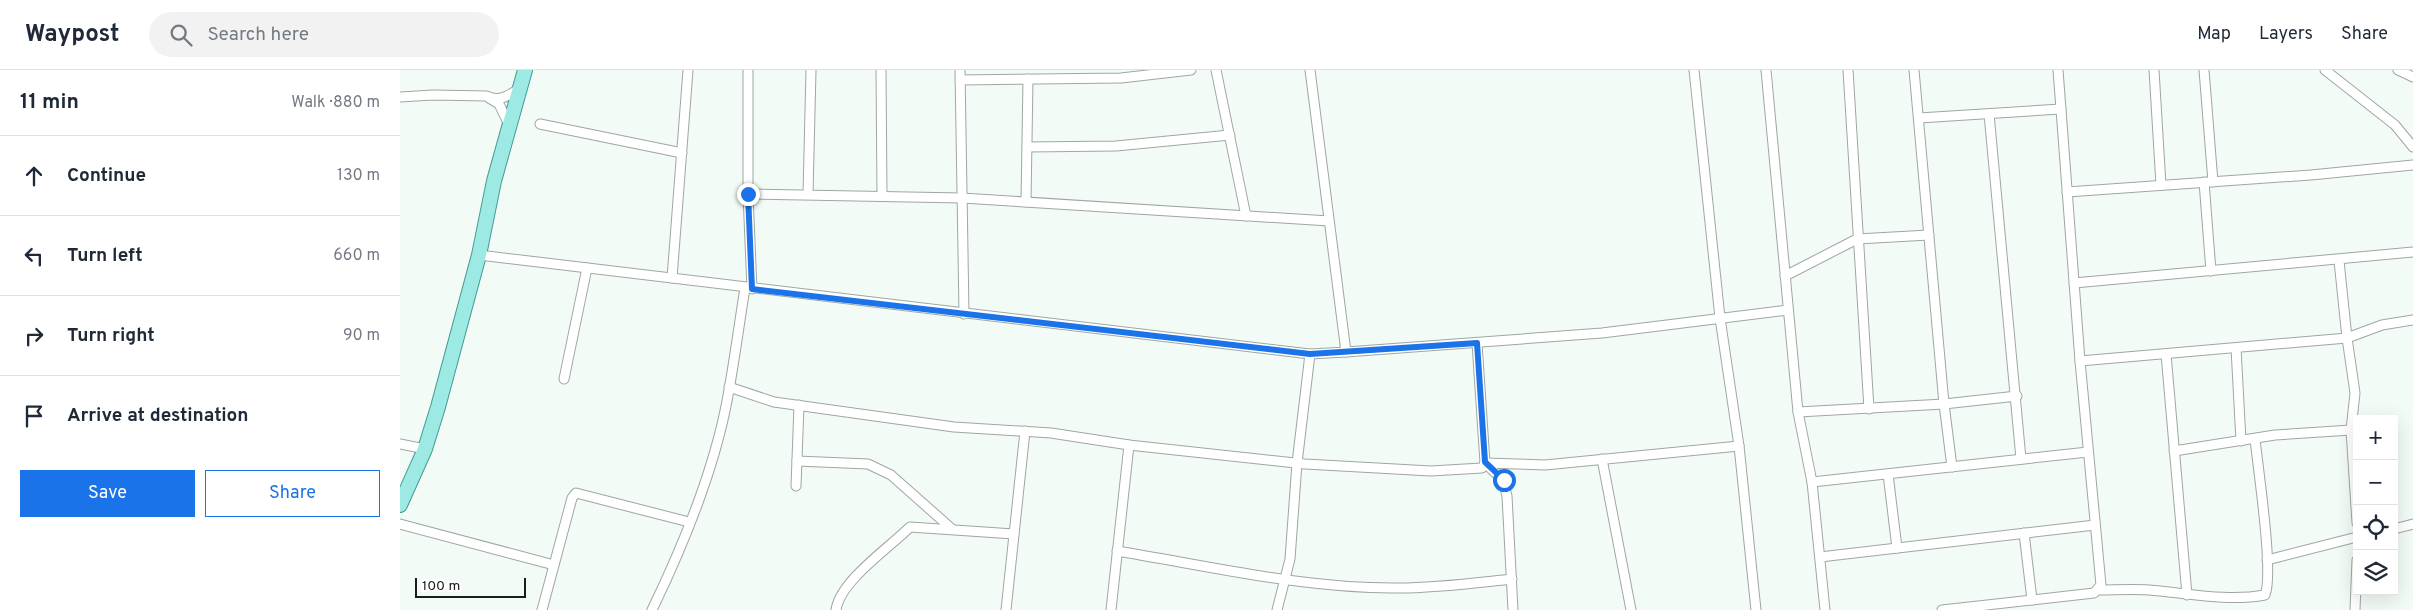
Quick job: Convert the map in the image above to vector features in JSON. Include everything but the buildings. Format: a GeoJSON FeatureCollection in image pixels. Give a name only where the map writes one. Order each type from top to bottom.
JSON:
{"type":"FeatureCollection","features":[{"type":"Feature","properties":{"kind":"main road"},"geometry":{"type":"LineString","coordinates":[[400,504],[425,449],[479,255],[494,181],[525,70]]}},
{"type":"Feature","properties":{"kind":"street"},"geometry":{"type":"LineString","coordinates":[[672,278],[688,70]]}},
{"type":"Feature","properties":{"kind":"street"},"geometry":{"type":"LineString","coordinates":[[652,610],[673,567],[705,480],[729,387],[748,288],[748,70]]}},
{"type":"Feature","properties":{"kind":"street"},"geometry":{"type":"LineString","coordinates":[[808,194],[810,70]]}},
{"type":"Feature","properties":{"kind":"street"},"geometry":{"type":"LineString","coordinates":[[881,70],[882,196]]}},
{"type":"Feature","properties":{"kind":"street"},"geometry":{"type":"LineString","coordinates":[[960,70],[964,314]]}},
{"type":"Feature","properties":{"kind":"street"},"geometry":{"type":"LineString","coordinates":[[960,80],[1028,79],[1191,70]]}},
{"type":"Feature","properties":{"kind":"street"},"geometry":{"type":"LineString","coordinates":[[1216,70],[1246,216]]}},
{"type":"Feature","properties":{"kind":"street"},"geometry":{"type":"LineString","coordinates":[[1310,70],[1346,352]]}},
{"type":"Feature","properties":{"kind":"street"},"geometry":{"type":"LineString","coordinates":[[1694,70],[1720,318],[1739,446],[1756,610]]}},
{"type":"Feature","properties":{"kind":"street"},"geometry":{"type":"LineString","coordinates":[[1766,70],[1798,412],[1812,482],[1825,610]]}},
{"type":"Feature","properties":{"kind":"street"},"geometry":{"type":"LineString","coordinates":[[1848,70],[1869,409]]}},
{"type":"Feature","properties":{"kind":"street"},"geometry":{"type":"LineString","coordinates":[[1914,70],[1944,404],[1952,467]]}},
{"type":"Feature","properties":{"kind":"street"},"geometry":{"type":"LineString","coordinates":[[2058,70],[2080,362],[2101,585],[2098,590]]}},
{"type":"Feature","properties":{"kind":"street"},"geometry":{"type":"LineString","coordinates":[[2154,70],[2161,185]]}},
{"type":"Feature","properties":{"kind":"street"},"geometry":{"type":"LineString","coordinates":[[2204,70],[2211,271]]}},
{"type":"Feature","properties":{"kind":"street"},"geometry":{"type":"LineString","coordinates":[[2325,70],[2395,125],[2413,147]]}},
{"type":"Feature","properties":{"kind":"street"},"geometry":{"type":"LineString","coordinates":[[2398,70],[2413,77]]}},
{"type":"Feature","properties":{"kind":"street"},"geometry":{"type":"LineString","coordinates":[[1026,202],[1028,79]]}},
{"type":"Feature","properties":{"kind":"street"},"geometry":{"type":"LineString","coordinates":[[400,97],[433,94],[487,96],[492,99],[509,97],[522,85]]}},
{"type":"Feature","properties":{"kind":"street"},"geometry":{"type":"LineString","coordinates":[[487,96],[499,104],[510,127]]}},
{"type":"Feature","properties":{"kind":"street"},"geometry":{"type":"LineString","coordinates":[[1919,118],[2061,109]]}},
{"type":"Feature","properties":{"kind":"street"},"geometry":{"type":"LineString","coordinates":[[1989,114],[2017,396],[2021,459]]}},
{"type":"Feature","properties":{"kind":"street"},"geometry":{"type":"LineString","coordinates":[[540,124],[682,153]]}},
{"type":"Feature","properties":{"kind":"street"},"geometry":{"type":"LineString","coordinates":[[1027,148],[1116,146],[1230,135]]}},
{"type":"Feature","properties":{"kind":"street"},"geometry":{"type":"LineString","coordinates":[[2067,192],[2413,165]]}},
{"type":"Feature","properties":{"kind":"street"},"geometry":{"type":"LineString","coordinates":[[748,194],[962,198],[1329,221]]}},
{"type":"Feature","properties":{"kind":"street"},"geometry":{"type":"LineString","coordinates":[[1785,276],[1857,239],[1929,235]]}},
{"type":"Feature","properties":{"kind":"street"},"geometry":{"type":"LineString","coordinates":[[2074,284],[2413,252]]}},
{"type":"Feature","properties":{"kind":"street"},"geometry":{"type":"LineString","coordinates":[[479,255],[1310,354],[1602,333],[1788,310]]}},
{"type":"Feature","properties":{"kind":"street"},"geometry":{"type":"LineString","coordinates":[[2339,260],[2346,338],[2356,393],[2351,430],[2356,505]]}},
{"type":"Feature","properties":{"kind":"street"},"geometry":{"type":"LineString","coordinates":[[564,379],[587,268]]}},
{"type":"Feature","properties":{"kind":"street"},"geometry":{"type":"LineString","coordinates":[[2080,362],[2346,338],[2382,325],[2413,320]]}},
{"type":"Feature","properties":{"kind":"street"},"geometry":{"type":"LineString","coordinates":[[729,387],[774,402],[954,427],[1052,433],[1129,445],[1297,463],[1431,471],[1482,468],[1485,462],[1477,343]]}},
{"type":"Feature","properties":{"kind":"street"},"geometry":{"type":"LineString","coordinates":[[2236,348],[2241,441]]}},
{"type":"Feature","properties":{"kind":"street"},"geometry":{"type":"LineString","coordinates":[[1277,610],[1290,559],[1297,463],[1310,354]]}},
{"type":"Feature","properties":{"kind":"street"},"geometry":{"type":"LineString","coordinates":[[2166,354],[2187,595]]}},
{"type":"Feature","properties":{"kind":"street"},"geometry":{"type":"LineString","coordinates":[[1798,412],[1944,404],[2017,396]]}},
{"type":"Feature","properties":{"kind":"street"},"geometry":{"type":"LineString","coordinates":[[796,486],[799,404]]}},
{"type":"Feature","properties":{"kind":"street"},"geometry":{"type":"LineString","coordinates":[[2174,451],[2275,435],[2351,430]]}},
{"type":"Feature","properties":{"kind":"street"},"geometry":{"type":"LineString","coordinates":[[1006,610],[1025,432]]}},
{"type":"Feature","properties":{"kind":"street"},"geometry":{"type":"LineString","coordinates":[[1942,610],[2032,600],[2098,590],[2148,590],[2221,597],[2265,595],[2268,588],[2267,560],[2255,439]]}},
{"type":"Feature","properties":{"kind":"street"},"geometry":{"type":"LineString","coordinates":[[400,444],[425,449]]}},
{"type":"Feature","properties":{"kind":"street"},"geometry":{"type":"LineString","coordinates":[[1111,610],[1129,445]]}},
{"type":"Feature","properties":{"kind":"street"},"geometry":{"type":"LineString","coordinates":[[1485,462],[1544,465],[1739,446]]}},
{"type":"Feature","properties":{"kind":"street"},"geometry":{"type":"LineString","coordinates":[[1812,482],[2088,452]]}},
{"type":"Feature","properties":{"kind":"street"},"geometry":{"type":"LineString","coordinates":[[1602,459],[1631,610]]}},
{"type":"Feature","properties":{"kind":"street"},"geometry":{"type":"LineString","coordinates":[[797,461],[868,464],[891,475],[952,529]]}},
{"type":"Feature","properties":{"kind":"street"},"geometry":{"type":"LineString","coordinates":[[1485,462],[1504,480],[1514,610]]}},
{"type":"Feature","properties":{"kind":"street"},"geometry":{"type":"LineString","coordinates":[[1888,474],[1897,548]]}},
{"type":"Feature","properties":{"kind":"street"},"geometry":{"type":"LineString","coordinates":[[542,610],[572,498],[576,493],[689,522]]}},
{"type":"Feature","properties":{"kind":"street"},"geometry":{"type":"LineString","coordinates":[[400,524],[554,565]]}},
{"type":"Feature","properties":{"kind":"street"},"geometry":{"type":"LineString","coordinates":[[2398,527],[2413,524]]}},
{"type":"Feature","properties":{"kind":"street"},"geometry":{"type":"LineString","coordinates":[[1820,556],[2095,525]]}},
{"type":"Feature","properties":{"kind":"street"},"geometry":{"type":"LineString","coordinates":[[836,610],[837,601],[856,577],[910,527],[1014,534]]}},
{"type":"Feature","properties":{"kind":"street"},"geometry":{"type":"LineString","coordinates":[[2024,533],[2032,600]]}},
{"type":"Feature","properties":{"kind":"street"},"geometry":{"type":"LineString","coordinates":[[2267,560],[2353,538]]}},
{"type":"Feature","properties":{"kind":"street"},"geometry":{"type":"LineString","coordinates":[[1116,551],[1285,578],[1354,586],[1398,588],[1450,586],[1512,579]]}},
{"type":"Feature","properties":{"kind":"street"},"geometry":{"type":"LineString","coordinates":[[2355,610],[2356,595]]}},
{"type":"Feature","properties":{"kind":"route"},"geometry":{"type":"LineString","coordinates":[[748,194],[752,289],[1310,354],[1477,343],[1485,462],[1504,480]]}}]}
